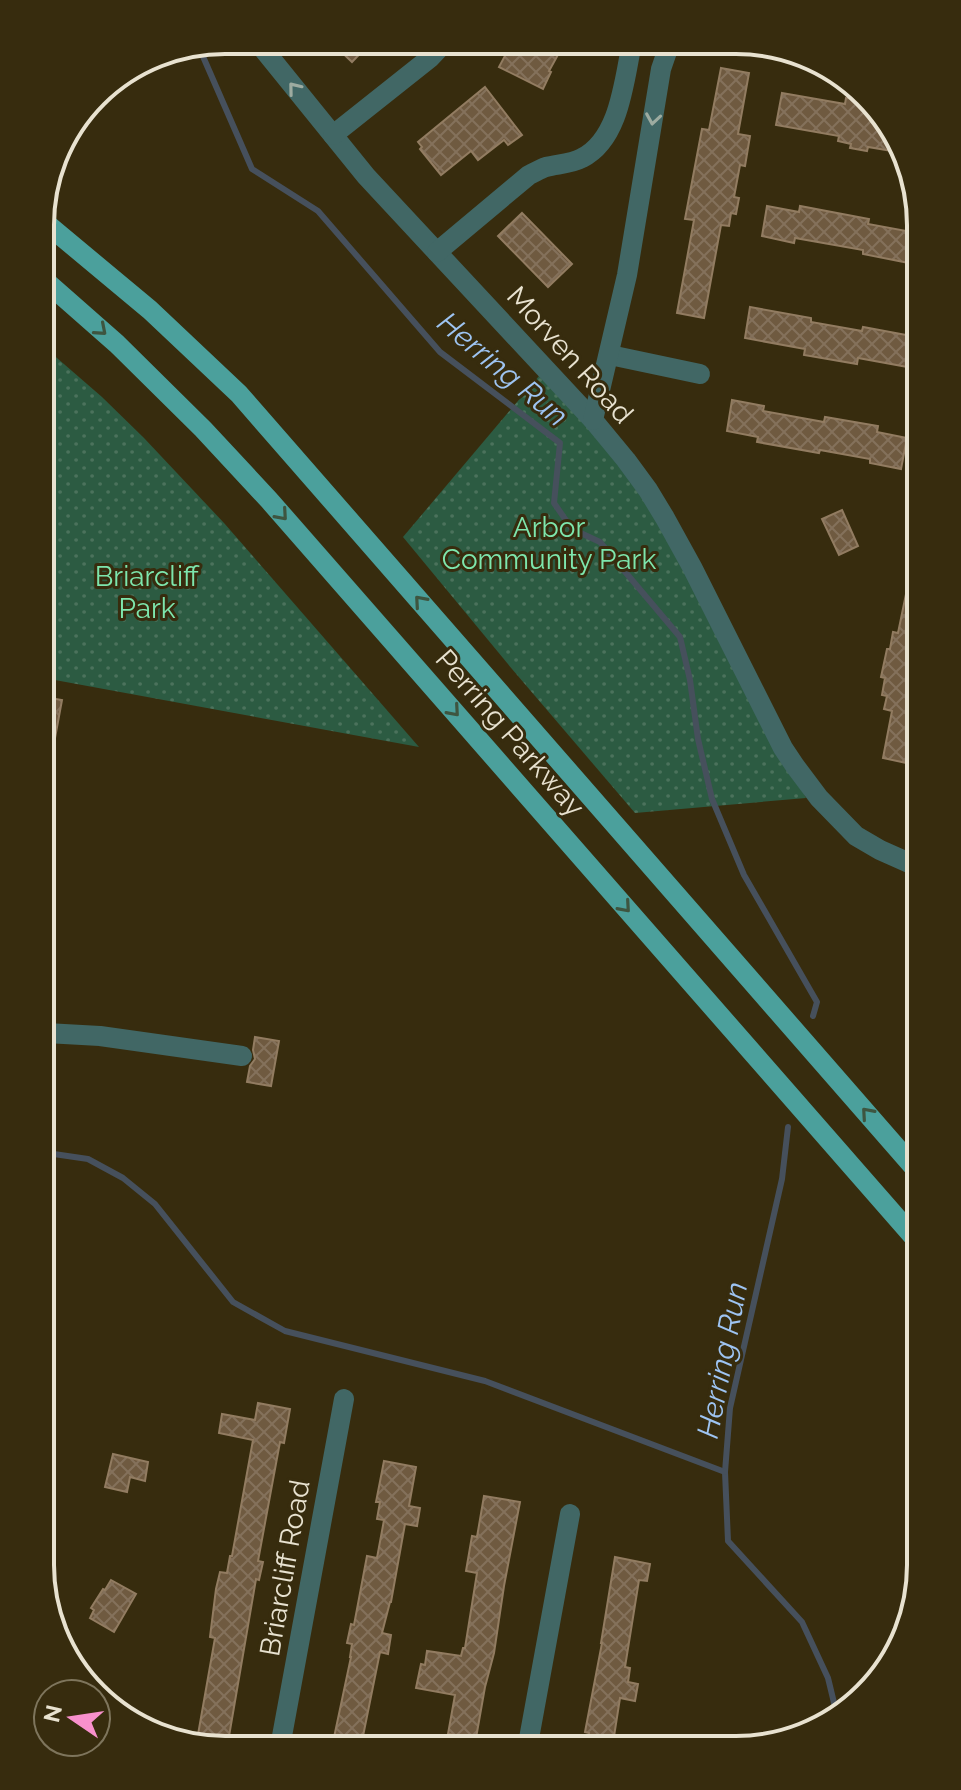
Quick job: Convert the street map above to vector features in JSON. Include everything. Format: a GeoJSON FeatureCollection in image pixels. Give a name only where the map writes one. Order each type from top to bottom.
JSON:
{"type":"FeatureCollection","features":[{"type":"Feature","properties":{"kind":"main road","name":"Perring Parkway"},"geometry":{"type":"LineString","coordinates":[[54,230],[150,310],[239,394],[907,1159]]}},
{"type":"Feature","properties":{"kind":"main road","name":"Perring Parkway"},"geometry":{"type":"LineString","coordinates":[[54,289],[117,344],[269,500],[907,1229]]}},
{"type":"Feature","properties":{"kind":"street","name":"Morven Road"},"geometry":{"type":"LineString","coordinates":[[267,54],[366,176],[593,420],[626,460],[648,490],[692,567],[783,748],[819,798],[856,836],[907,862]]}},
{"type":"Feature","properties":{"kind":"street"},"geometry":{"type":"LineString","coordinates":[[333,135],[434,54]]}},
{"type":"Feature","properties":{"kind":"street"},"geometry":{"type":"LineString","coordinates":[[437,252],[529,175],[547,167],[579,160],[593,151],[618,110],[630,54]]}},
{"type":"Feature","properties":{"kind":"street"},"geometry":{"type":"LineString","coordinates":[[593,420],[627,275],[661,69],[666,54]]}},
{"type":"Feature","properties":{"kind":"street","name":"Morven Road"},"geometry":{"type":"LineString","coordinates":[[610,355],[700,374]]}},
{"type":"Feature","properties":{"kind":"street"},"geometry":{"type":"LineString","coordinates":[[54,1033],[100,1036],[242,1056]]}},
{"type":"Feature","properties":{"kind":"street","name":"Briarcliff Road"},"geometry":{"type":"LineString","coordinates":[[282,1736],[344,1399]]}},
{"type":"Feature","properties":{"kind":"street"},"geometry":{"type":"LineString","coordinates":[[529,1736],[570,1514]]}},
{"type":"Feature","properties":{"kind":"green space","name":"Briarcliff Park"},"geometry":{"type":"Polygon","coordinates":[[[54,355],[144,438],[224,523],[419,747],[54,680],[54,355]]]}},
{"type":"Feature","properties":{"kind":"green space","name":"Arbor Community Park"},"geometry":{"type":"Polygon","coordinates":[[[539,376],[641,480],[725,633],[806,798],[635,813],[403,537],[539,376]]]}},
{"type":"Feature","properties":{"kind":"building"},"geometry":{"type":"Polygon","coordinates":[[[344,54],[360,54],[352,62],[344,54]]]}},
{"type":"Feature","properties":{"kind":"building"},"geometry":{"type":"Polygon","coordinates":[[[506,54],[558,54],[543,89],[499,67],[506,54]]]}},
{"type":"Feature","properties":{"kind":"building"},"geometry":{"type":"Polygon","coordinates":[[[721,68],[749,73],[738,134],[750,136],[745,166],[740,165],[734,197],[739,198],[736,214],[731,213],[729,226],[721,225],[704,318],[677,313],[694,220],[685,219],[702,129],[709,130],[721,68]]]}},
{"type":"Feature","properties":{"kind":"building"},"geometry":{"type":"Polygon","coordinates":[[[485,87],[522,135],[508,145],[504,140],[478,160],[471,151],[441,175],[418,142],[485,87]]]}},
{"type":"Feature","properties":{"kind":"building"},"geometry":{"type":"Polygon","coordinates":[[[782,93],[845,104],[846,98],[852,99],[865,112],[890,151],[850,148],[851,144],[838,141],[839,136],[776,125],[782,93]]]}},
{"type":"Feature","properties":{"kind":"building"},"geometry":{"type":"Polygon","coordinates":[[[767,206],[799,212],[800,206],[869,219],[868,224],[907,231],[907,263],[863,254],[863,250],[795,238],[794,243],[762,236],[767,206]]]}},
{"type":"Feature","properties":{"kind":"building"},"geometry":{"type":"Polygon","coordinates":[[[522,213],[572,264],[548,287],[498,236],[522,213]]]}},
{"type":"Feature","properties":{"kind":"building"},"geometry":{"type":"Polygon","coordinates":[[[750,307],[811,318],[811,322],[862,331],[863,327],[907,335],[907,367],[858,358],[857,364],[804,355],[805,349],[745,338],[750,307]]]}},
{"type":"Feature","properties":{"kind":"building"},"geometry":{"type":"Polygon","coordinates":[[[732,400],[764,406],[763,411],[824,422],[825,417],[878,426],[877,432],[907,438],[901,469],[870,463],[870,459],[757,442],[758,437],[727,431],[732,400]]]}},
{"type":"Feature","properties":{"kind":"building"},"geometry":{"type":"Polygon","coordinates":[[[842,510],[858,546],[839,555],[822,519],[842,510]]]}},
{"type":"Feature","properties":{"kind":"building"},"geometry":{"type":"Polygon","coordinates":[[[907,594],[907,763],[883,758],[892,711],[884,709],[887,696],[882,695],[885,678],[881,677],[893,632],[898,633],[907,594]]]}},
{"type":"Feature","properties":{"kind":"building"},"geometry":{"type":"Polygon","coordinates":[[[54,699],[62,700],[54,744],[54,699]]]}},
{"type":"Feature","properties":{"kind":"building"},"geometry":{"type":"Polygon","coordinates":[[[255,1037],[279,1041],[271,1086],[247,1082],[250,1066],[255,1059],[255,1037]]]}},
{"type":"Feature","properties":{"kind":"building"},"geometry":{"type":"Polygon","coordinates":[[[258,1403],[290,1409],[284,1443],[280,1442],[258,1561],[263,1562],[259,1580],[256,1579],[229,1736],[202,1735],[198,1734],[215,1638],[210,1637],[216,1589],[220,1572],[227,1573],[232,1556],[253,1440],[219,1433],[222,1414],[255,1420],[258,1403]]]}},
{"type":"Feature","properties":{"kind":"building"},"geometry":{"type":"Polygon","coordinates":[[[113,1454],[148,1462],[145,1481],[130,1477],[127,1492],[105,1487],[113,1454]]]}},
{"type":"Feature","properties":{"kind":"building"},"geometry":{"type":"Polygon","coordinates":[[[384,1461],[416,1467],[409,1506],[420,1508],[417,1526],[405,1524],[391,1602],[382,1633],[391,1635],[388,1654],[380,1652],[363,1736],[334,1736],[351,1657],[352,1644],[347,1643],[351,1624],[354,1625],[367,1556],[377,1558],[384,1520],[377,1519],[380,1502],[376,1502],[384,1461]]]}},
{"type":"Feature","properties":{"kind":"building"},"geometry":{"type":"Polygon","coordinates":[[[484,1496],[520,1502],[476,1736],[462,1736],[448,1734],[455,1695],[416,1688],[427,1651],[461,1656],[465,1648],[477,1573],[466,1571],[472,1536],[477,1537],[484,1496]]]}},
{"type":"Feature","properties":{"kind":"building"},"geometry":{"type":"Polygon","coordinates":[[[615,1557],[650,1564],[647,1581],[639,1580],[625,1667],[630,1668],[628,1682],[638,1684],[635,1701],[620,1698],[614,1736],[588,1736],[589,1733],[585,1732],[615,1557]]]}},
{"type":"Feature","properties":{"kind":"building"},"geometry":{"type":"Polygon","coordinates":[[[111,1580],[136,1594],[114,1632],[90,1618],[94,1610],[91,1608],[111,1580]]]}},
{"type":"Feature","properties":{"kind":"waterway","name":"Herring Run"},"geometry":{"type":"LineString","coordinates":[[202,55],[252,169],[318,211],[440,352],[560,443],[554,503],[572,529],[600,542],[680,637],[712,799],[744,875],[817,1002],[813,1016]]}},
{"type":"Feature","properties":{"kind":"waterway","name":"Herring Run"},"geometry":{"type":"LineString","coordinates":[[788,1127],[782,1179],[730,1408],[725,1472],[728,1541],[802,1622],[828,1678],[834,1705]]}},
{"type":"Feature","properties":{"kind":"waterway"},"geometry":{"type":"LineString","coordinates":[[54,1154],[88,1159],[123,1178],[155,1204],[233,1302],[285,1331],[485,1381],[725,1472]]}}]}
